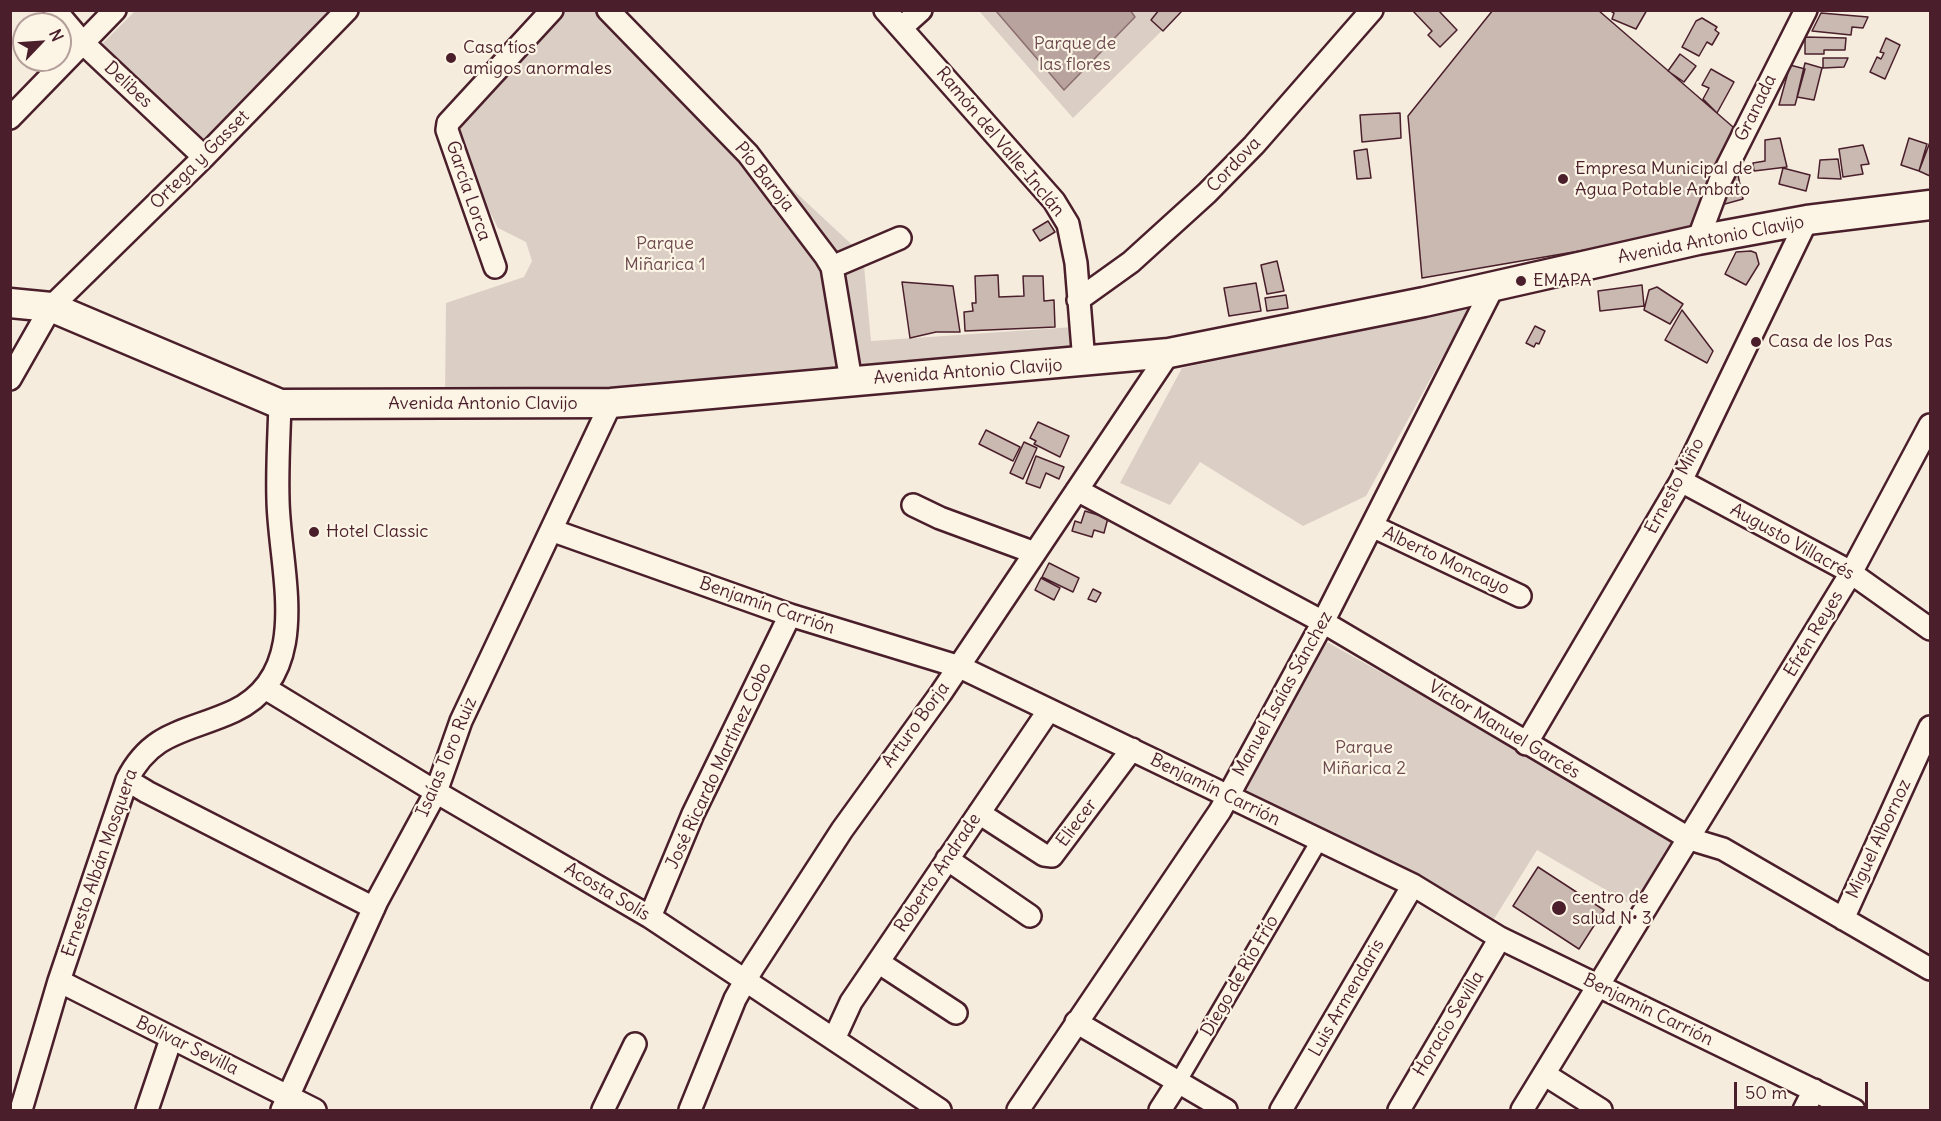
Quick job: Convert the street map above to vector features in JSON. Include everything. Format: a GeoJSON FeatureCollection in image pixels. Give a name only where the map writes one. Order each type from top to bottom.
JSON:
{"type":"FeatureCollection","features":[{"type":"Feature","properties":{"kind":"main road","name":"Avenida Antonio Clavijo"},"geometry":{"type":"LineString","coordinates":[[10,303],[51,308],[280,404],[611,403],[1169,353],[1492,287],[1698,240],[1807,220],[1930,205]]}},
{"type":"Feature","properties":{"kind":"street","name":"Delibes"},"geometry":{"type":"LineString","coordinates":[[55,10],[83,43],[204,156]]}},
{"type":"Feature","properties":{"kind":"street"},"geometry":{"type":"LineString","coordinates":[[10,118],[115,10]]}},
{"type":"Feature","properties":{"kind":"street","name":"Ortega y Gasset"},"geometry":{"type":"LineString","coordinates":[[10,379],[51,308],[347,10]]}},
{"type":"Feature","properties":{"kind":"street","name":"García Lorca"},"geometry":{"type":"LineString","coordinates":[[495,267],[447,130],[448,123],[552,10]]}},
{"type":"Feature","properties":{"kind":"street","name":"Pío Baroja"},"geometry":{"type":"LineString","coordinates":[[608,10],[748,154],[832,267],[851,381]]}},
{"type":"Feature","properties":{"kind":"street","name":"Ramón del Valle-Inclán"},"geometry":{"type":"LineString","coordinates":[[885,10],[1054,201],[1068,224],[1076,263],[1084,362]]}},
{"type":"Feature","properties":{"kind":"street"},"geometry":{"type":"LineString","coordinates":[[901,28],[921,10]]}},
{"type":"Feature","properties":{"kind":"street","name":"Cordova"},"geometry":{"type":"LineString","coordinates":[[1078,300],[1131,262],[1207,193],[1254,145],[1372,10]]}},
{"type":"Feature","properties":{"kind":"street","name":"Granada"},"geometry":{"type":"LineString","coordinates":[[1698,240],[1720,181],[1806,10]]}},
{"type":"Feature","properties":{"kind":"street","name":"Ernesto Miño"},"geometry":{"type":"LineString","coordinates":[[1526,744],[1680,481],[1807,220]]}},
{"type":"Feature","properties":{"kind":"street"},"geometry":{"type":"LineString","coordinates":[[832,267],[900,238]]}},
{"type":"Feature","properties":{"kind":"street","name":"Manuel Isaías Sánchez"},"geometry":{"type":"LineString","coordinates":[[1018,1110],[1227,797],[1323,622],[1492,287]]}},
{"type":"Feature","properties":{"kind":"street","name":"Arturo Borja"},"geometry":{"type":"LineString","coordinates":[[690,1110],[735,999],[746,979],[842,830],[959,666],[1169,353]]}},
{"type":"Feature","properties":{"kind":"street","name":"Isaías Toro Ruiz"},"geometry":{"type":"LineString","coordinates":[[285,1103],[374,908],[436,792],[461,721],[611,403]]}},
{"type":"Feature","properties":{"kind":"street","name":"Ernesto Albán Mosquera"},"geometry":{"type":"LineString","coordinates":[[21,1110],[59,981],[128,780],[137,760],[152,746],[173,734],[234,711],[249,702],[265,688],[281,659],[288,627],[278,501],[280,404]]}},
{"type":"Feature","properties":{"kind":"street","name":"Efrén Reyes"},"geometry":{"type":"LineString","coordinates":[[1522,1110],[1851,573],[1930,426]]}},
{"type":"Feature","properties":{"kind":"street","name":"Augusto Villacrés"},"geometry":{"type":"LineString","coordinates":[[1680,481],[1851,573],[1930,629]]}},
{"type":"Feature","properties":{"kind":"street","name":"Víctor Manuel Garcés"},"geometry":{"type":"LineString","coordinates":[[1077,490],[1323,622],[1690,839],[1723,849],[1930,969]]}},
{"type":"Feature","properties":{"kind":"street"},"geometry":{"type":"LineString","coordinates":[[912,505],[940,519],[1035,553]]}},
{"type":"Feature","properties":{"kind":"street","name":"Alberto Moncayo"},"geometry":{"type":"LineString","coordinates":[[1371,526],[1520,596]]}},
{"type":"Feature","properties":{"kind":"street","name":"Benjamín Carrión"},"geometry":{"type":"LineString","coordinates":[[551,530],[790,615],[959,666],[1413,885],[1500,938],[1854,1110]]}},
{"type":"Feature","properties":{"kind":"street","name":"José Ricardo Martínez Cobo"},"geometry":{"type":"LineString","coordinates":[[650,917],[693,814],[790,615]]}},
{"type":"Feature","properties":{"kind":"street","name":"Acosta Solís"},"geometry":{"type":"LineString","coordinates":[[265,688],[436,792],[650,917],[940,1110]]}},
{"type":"Feature","properties":{"kind":"street","name":"Roberto Andrade"},"geometry":{"type":"LineString","coordinates":[[834,1040],[851,1002],[1049,710]]}},
{"type":"Feature","properties":{"kind":"street","name":"Miguel Albornoz"},"geometry":{"type":"LineString","coordinates":[[1843,919],[1930,727]]}},
{"type":"Feature","properties":{"kind":"street","name":"Eliecer"},"geometry":{"type":"LineString","coordinates":[[979,813],[1044,855],[1052,856],[1132,750]]}},
{"type":"Feature","properties":{"kind":"street"},"geometry":{"type":"LineString","coordinates":[[128,780],[374,908]]}},
{"type":"Feature","properties":{"kind":"street","name":"Diego de Río Frío"},"geometry":{"type":"LineString","coordinates":[[1160,1110],[1319,841]]}},
{"type":"Feature","properties":{"kind":"street"},"geometry":{"type":"LineString","coordinates":[[947,860],[1030,916]]}},
{"type":"Feature","properties":{"kind":"street","name":"Luis Armendaris"},"geometry":{"type":"LineString","coordinates":[[1281,1110],[1413,885]]}},
{"type":"Feature","properties":{"kind":"street","name":"Horacio Sevilla"},"geometry":{"type":"LineString","coordinates":[[1399,1110],[1500,938]]}},
{"type":"Feature","properties":{"kind":"street"},"geometry":{"type":"LineString","coordinates":[[878,962],[956,1012]]}},
{"type":"Feature","properties":{"kind":"street","name":"Bolívar Sevilla"},"geometry":{"type":"LineString","coordinates":[[59,981],[171,1039],[285,1103],[315,1110]]}},
{"type":"Feature","properties":{"kind":"street"},"geometry":{"type":"LineString","coordinates":[[1076,1022],[1226,1110]]}},
{"type":"Feature","properties":{"kind":"street"},"geometry":{"type":"LineString","coordinates":[[147,1110],[171,1039]]}},
{"type":"Feature","properties":{"kind":"street"},"geometry":{"type":"LineString","coordinates":[[603,1110],[635,1044]]}},
{"type":"Feature","properties":{"kind":"street"},"geometry":{"type":"LineString","coordinates":[[1544,1074],[1601,1110]]}},
{"type":"Feature","properties":{"kind":"street"},"geometry":{"type":"LineString","coordinates":[[1804,1110],[1814,1090]]}},
{"type":"Feature","properties":{"kind":"green space"},"geometry":{"type":"Polygon","coordinates":[[[135,11],[334,11],[204,142],[102,44],[135,11]]]}},
{"type":"Feature","properties":{"kind":"green space","name":"Parque Miñarica 1"},"geometry":{"type":"Polygon","coordinates":[[[560,11],[601,11],[863,255],[871,341],[1074,327],[1077,357],[760,387],[445,399],[446,303],[524,277],[532,261],[526,242],[498,228],[448,129],[560,11]]]}},
{"type":"Feature","properties":{"kind":"green space","name":"Parque de las flores"},"geometry":{"type":"Polygon","coordinates":[[[979,11],[1182,11],[1073,118],[979,11]]]}},
{"type":"Feature","properties":{"kind":"green space"},"geometry":{"type":"Polygon","coordinates":[[[1470,307],[1366,496],[1303,526],[1200,462],[1170,505],[1120,483],[1182,368],[1470,307]]]}},
{"type":"Feature","properties":{"kind":"green space","name":"Parque Miñarica 2"},"geometry":{"type":"Polygon","coordinates":[[[1327,642],[1675,837],[1637,908],[1537,850],[1494,919],[1246,790],[1327,642]]]}},
{"type":"Feature","properties":{"kind":"shaded area"},"geometry":{"type":"Polygon","coordinates":[[[1130,10],[1135,17],[1064,90],[996,11],[1130,10]]]}},
{"type":"Feature","properties":{"kind":"building"},"geometry":{"type":"Polygon","coordinates":[[[1159,10],[1179,10],[1181,12],[1163,31],[1151,20],[1159,10]]]}},
{"type":"Feature","properties":{"kind":"building"},"geometry":{"type":"Polygon","coordinates":[[[1412,10],[1438,10],[1457,30],[1440,47],[1428,35],[1432,31],[1412,10]]]}},
{"type":"Feature","properties":{"kind":"building","name":"Empresa Municipal de Agua Potable Ambato"},"geometry":{"type":"Polygon","coordinates":[[[1493,10],[1598,10],[1733,127],[1690,232],[1422,278],[1408,116],[1493,10]]]}},
{"type":"Feature","properties":{"kind":"building"},"geometry":{"type":"Polygon","coordinates":[[[1609,10],[1647,10],[1636,29],[1612,19],[1614,13],[1609,10]]]}},
{"type":"Feature","properties":{"kind":"building"},"geometry":{"type":"Polygon","coordinates":[[[1821,13],[1868,17],[1863,28],[1852,27],[1851,35],[1812,31],[1821,13]]]}},
{"type":"Feature","properties":{"kind":"building"},"geometry":{"type":"Polygon","coordinates":[[[1702,18],[1717,27],[1715,30],[1719,33],[1712,45],[1707,42],[1699,56],[1682,47],[1696,21],[1702,18]]]}},
{"type":"Feature","properties":{"kind":"building"},"geometry":{"type":"Polygon","coordinates":[[[1805,37],[1846,38],[1845,50],[1824,50],[1824,54],[1805,54],[1805,37]]]}},
{"type":"Feature","properties":{"kind":"building"},"geometry":{"type":"Polygon","coordinates":[[[1886,38],[1900,45],[1885,79],[1870,72],[1877,57],[1881,59],[1884,53],[1880,52],[1886,38]]]}},
{"type":"Feature","properties":{"kind":"building"},"geometry":{"type":"Polygon","coordinates":[[[1680,54],[1696,66],[1684,82],[1668,71],[1680,54]]]}},
{"type":"Feature","properties":{"kind":"building"},"geometry":{"type":"Polygon","coordinates":[[[1823,58],[1848,58],[1844,67],[1823,68],[1823,58]]]}},
{"type":"Feature","properties":{"kind":"building"},"geometry":{"type":"Polygon","coordinates":[[[1805,63],[1822,68],[1814,100],[1797,97],[1805,63]]]}},
{"type":"Feature","properties":{"kind":"building"},"geometry":{"type":"Polygon","coordinates":[[[1790,65],[1805,69],[1795,105],[1779,105],[1790,65]]]}},
{"type":"Feature","properties":{"kind":"building"},"geometry":{"type":"Polygon","coordinates":[[[1711,69],[1734,82],[1717,113],[1703,99],[1709,88],[1702,85],[1711,69]]]}},
{"type":"Feature","properties":{"kind":"building"},"geometry":{"type":"Polygon","coordinates":[[[1400,113],[1401,138],[1362,142],[1360,115],[1400,113]]]}},
{"type":"Feature","properties":{"kind":"building"},"geometry":{"type":"Polygon","coordinates":[[[1780,138],[1787,167],[1754,171],[1753,163],[1765,161],[1765,140],[1780,138]]]}},
{"type":"Feature","properties":{"kind":"building"},"geometry":{"type":"Polygon","coordinates":[[[1909,138],[1927,144],[1919,171],[1901,165],[1909,138]]]}},
{"type":"Feature","properties":{"kind":"building"},"geometry":{"type":"Polygon","coordinates":[[[1930,142],[1930,176],[1919,171],[1930,142]]]}},
{"type":"Feature","properties":{"kind":"building"},"geometry":{"type":"Polygon","coordinates":[[[1863,145],[1869,164],[1861,165],[1863,174],[1843,177],[1839,149],[1863,145]]]}},
{"type":"Feature","properties":{"kind":"building"},"geometry":{"type":"Polygon","coordinates":[[[1367,149],[1371,178],[1357,179],[1354,151],[1367,149]]]}},
{"type":"Feature","properties":{"kind":"building"},"geometry":{"type":"Polygon","coordinates":[[[1838,159],[1841,179],[1818,178],[1820,160],[1838,159]]]}},
{"type":"Feature","properties":{"kind":"building"},"geometry":{"type":"Polygon","coordinates":[[[1783,168],[1810,175],[1806,191],[1779,184],[1783,168]]]}},
{"type":"Feature","properties":{"kind":"building"},"geometry":{"type":"Polygon","coordinates":[[[1738,175],[1743,199],[1714,207],[1725,180],[1738,175]]]}},
{"type":"Feature","properties":{"kind":"building"},"geometry":{"type":"Polygon","coordinates":[[[1048,221],[1055,232],[1040,241],[1033,230],[1048,221]]]}},
{"type":"Feature","properties":{"kind":"building"},"geometry":{"type":"Polygon","coordinates":[[[1736,252],[1756,253],[1759,264],[1746,285],[1725,274],[1736,252]]]}},
{"type":"Feature","properties":{"kind":"building"},"geometry":{"type":"Polygon","coordinates":[[[1277,261],[1284,291],[1267,294],[1261,265],[1277,261]]]}},
{"type":"Feature","properties":{"kind":"building"},"geometry":{"type":"Polygon","coordinates":[[[998,275],[999,297],[1024,296],[1023,276],[1043,276],[1044,301],[1054,300],[1055,327],[965,331],[964,312],[973,311],[972,303],[976,303],[975,276],[998,275]]]}},
{"type":"Feature","properties":{"kind":"building"},"geometry":{"type":"Polygon","coordinates":[[[902,282],[953,286],[960,332],[936,332],[910,338],[902,282]]]}},
{"type":"Feature","properties":{"kind":"building"},"geometry":{"type":"Polygon","coordinates":[[[1256,283],[1261,311],[1229,316],[1224,288],[1256,283]]]}},
{"type":"Feature","properties":{"kind":"building"},"geometry":{"type":"Polygon","coordinates":[[[1642,285],[1644,306],[1600,311],[1598,291],[1642,285]]]}},
{"type":"Feature","properties":{"kind":"building"},"geometry":{"type":"Polygon","coordinates":[[[1657,287],[1683,304],[1670,324],[1644,310],[1649,290],[1657,287]]]}},
{"type":"Feature","properties":{"kind":"building"},"geometry":{"type":"Polygon","coordinates":[[[1286,295],[1288,308],[1267,311],[1265,298],[1286,295]]]}},
{"type":"Feature","properties":{"kind":"building"},"geometry":{"type":"Polygon","coordinates":[[[1682,310],[1713,351],[1707,363],[1665,340],[1682,310]]]}},
{"type":"Feature","properties":{"kind":"building"},"geometry":{"type":"Polygon","coordinates":[[[1535,326],[1545,331],[1539,344],[1536,343],[1534,347],[1526,343],[1535,326]]]}},
{"type":"Feature","properties":{"kind":"building"},"geometry":{"type":"Polygon","coordinates":[[[1038,422],[1069,436],[1060,457],[1034,444],[1036,441],[1030,438],[1038,422]]]}},
{"type":"Feature","properties":{"kind":"building"},"geometry":{"type":"Polygon","coordinates":[[[986,430],[1020,447],[1013,461],[979,444],[986,430]]]}},
{"type":"Feature","properties":{"kind":"building"},"geometry":{"type":"Polygon","coordinates":[[[1024,442],[1037,448],[1023,479],[1010,473],[1024,442]]]}},
{"type":"Feature","properties":{"kind":"building"},"geometry":{"type":"Polygon","coordinates":[[[1036,456],[1064,467],[1059,479],[1046,473],[1040,488],[1026,483],[1036,456]]]}},
{"type":"Feature","properties":{"kind":"building"},"geometry":{"type":"Polygon","coordinates":[[[1085,511],[1108,518],[1104,533],[1094,530],[1092,537],[1072,531],[1075,521],[1081,523],[1085,511]]]}},
{"type":"Feature","properties":{"kind":"building"},"geometry":{"type":"Polygon","coordinates":[[[1049,563],[1079,578],[1073,592],[1042,577],[1049,563]]]}},
{"type":"Feature","properties":{"kind":"building"},"geometry":{"type":"Polygon","coordinates":[[[1041,578],[1060,588],[1054,600],[1035,590],[1041,578]]]}},
{"type":"Feature","properties":{"kind":"building"},"geometry":{"type":"Polygon","coordinates":[[[1093,589],[1101,593],[1096,602],[1088,599],[1093,589]]]}},
{"type":"Feature","properties":{"kind":"building","name":"centro de salud N• 3"},"geometry":{"type":"Polygon","coordinates":[[[1538,867],[1604,910],[1579,949],[1513,906],[1538,867]]]}},
{"type":"Feature","properties":{"kind":"place","name":"Casa tíos amigos anormales"},"geometry":{"type":"Point","coordinates":[451,58]}},
{"type":"Feature","properties":{"kind":"place","name":"Empresa Municipal de Agua Potable Ambato"},"geometry":{"type":"Point","coordinates":[1563,179]}},
{"type":"Feature","properties":{"kind":"place","name":"EMAPA"},"geometry":{"type":"Point","coordinates":[1521,281]}},
{"type":"Feature","properties":{"kind":"place","name":"Casa de los Pas"},"geometry":{"type":"Point","coordinates":[1756,342]}},
{"type":"Feature","properties":{"kind":"place","name":"Hotel Classic"},"geometry":{"type":"Point","coordinates":[314,532]}},
{"type":"Feature","properties":{"kind":"place","name":"centro de salud N• 3"},"geometry":{"type":"Point","coordinates":[1559,908]}}]}
